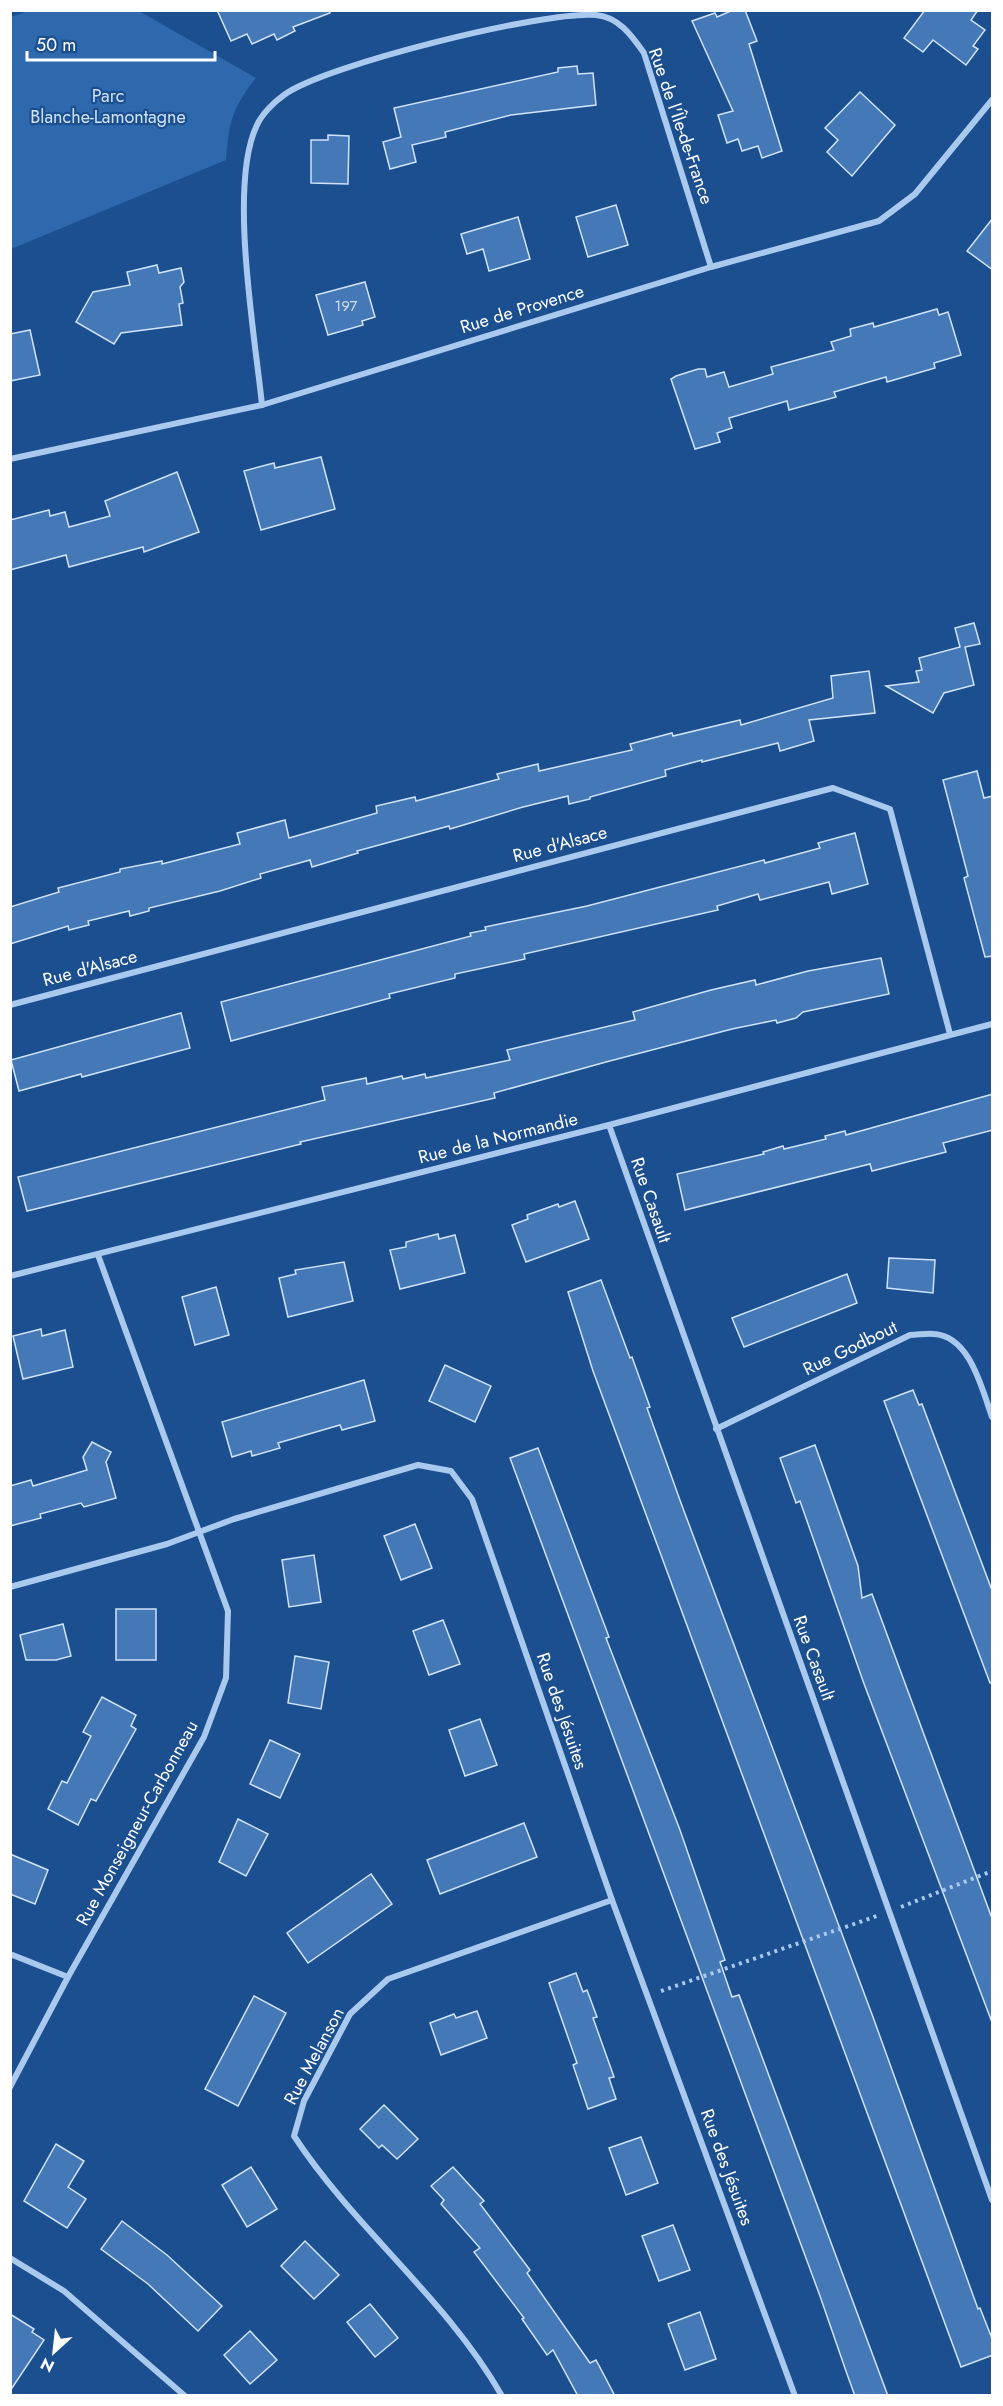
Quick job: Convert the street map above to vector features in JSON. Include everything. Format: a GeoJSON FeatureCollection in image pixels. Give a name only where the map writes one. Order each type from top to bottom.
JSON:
{"type":"FeatureCollection","features":[{"type":"Feature","properties":{"kind":"street","name":"Rue de l'Île-de-France"},"geometry":{"type":"LineString","coordinates":[[262,405],[243,191],[247,152],[262,116],[285,94],[312,80],[354,67],[431,44],[565,15],[598,15],[626,28],[644,53],[711,267]]}},
{"type":"Feature","properties":{"kind":"street","name":"Rue de Provence"},"geometry":{"type":"LineString","coordinates":[[10,459],[262,405],[711,267],[879,221],[915,194],[993,100]]}},
{"type":"Feature","properties":{"kind":"street","name":"Rue d'Alsace"},"geometry":{"type":"LineString","coordinates":[[10,1005],[833,788],[890,809],[950,1034]]}},
{"type":"Feature","properties":{"kind":"street","name":"Rue de la Normandie"},"geometry":{"type":"LineString","coordinates":[[10,1276],[609,1125],[993,1024]]}},
{"type":"Feature","properties":{"kind":"street","name":"Rue Casault"},"geometry":{"type":"LineString","coordinates":[[609,1125],[993,2200]]}},
{"type":"Feature","properties":{"kind":"street","name":"Rue Monseigneur-Carbonneau"},"geometry":{"type":"LineString","coordinates":[[10,2087],[68,1977],[204,1737],[226,1678],[228,1611],[98,1255]]}},
{"type":"Feature","properties":{"kind":"street","name":"Rue Godbout"},"geometry":{"type":"LineString","coordinates":[[716,1429],[910,1335],[936,1333],[964,1348],[993,1417]]}},
{"type":"Feature","properties":{"kind":"street","name":"Rue des Jésuites"},"geometry":{"type":"LineString","coordinates":[[10,1587],[200,1534],[234,1519],[418,1465],[451,1471],[472,1499],[612,1900],[795,2396]]}},
{"type":"Feature","properties":{"kind":"street","name":"Rue Melanson"},"geometry":{"type":"LineString","coordinates":[[502,2396],[442,2309],[318,2173],[294,2136],[304,2101],[350,2014],[388,1979],[612,1900]]}},
{"type":"Feature","properties":{"kind":"street"},"geometry":{"type":"LineString","coordinates":[[10,1954],[68,1977]]}},
{"type":"Feature","properties":{"kind":"street"},"geometry":{"type":"LineString","coordinates":[[10,2258],[64,2291],[185,2396]]}},
{"type":"Feature","properties":{"kind":"path"},"geometry":{"type":"LineString","coordinates":[[648,1996],[889,1911],[993,1871]]}},
{"type":"Feature","properties":{"kind":"green space","name":"Parc Blanche-Lamontagne"},"geometry":{"type":"Polygon","coordinates":[[[31,10],[139,11],[256,78],[233,116],[226,160],[11,249],[11,17],[31,10]]]}},
{"type":"Feature","properties":{"kind":"building"},"geometry":{"type":"Polygon","coordinates":[[[217,10],[330,10],[330,13],[293,27],[295,31],[277,40],[274,34],[252,44],[247,34],[231,41],[217,10]]]}},
{"type":"Feature","properties":{"kind":"building"},"geometry":{"type":"Polygon","coordinates":[[[733,10],[745,10],[757,41],[749,44],[782,151],[762,158],[758,146],[742,151],[738,139],[727,143],[718,115],[733,111],[692,21],[715,13],[717,17],[733,10]]]}},
{"type":"Feature","properties":{"kind":"building"},"geometry":{"type":"Polygon","coordinates":[[[925,10],[978,10],[971,20],[985,30],[973,46],[978,49],[966,65],[933,40],[923,52],[904,38],[925,10]]]}},
{"type":"Feature","properties":{"kind":"building"},"geometry":{"type":"Polygon","coordinates":[[[577,66],[578,74],[593,73],[596,105],[511,115],[445,132],[446,137],[412,145],[416,162],[390,169],[383,142],[401,137],[394,108],[558,72],[558,68],[577,66]]]}},
{"type":"Feature","properties":{"kind":"building"},"geometry":{"type":"Polygon","coordinates":[[[860,92],[895,125],[852,176],[827,152],[838,140],[825,128],[860,92]]]}},
{"type":"Feature","properties":{"kind":"building"},"geometry":{"type":"Polygon","coordinates":[[[328,135],[349,136],[348,184],[311,183],[311,140],[328,140],[328,135]]]}},
{"type":"Feature","properties":{"kind":"building"},"geometry":{"type":"Polygon","coordinates":[[[616,205],[628,245],[588,257],[576,217],[616,205]]]}},
{"type":"Feature","properties":{"kind":"building"},"geometry":{"type":"Polygon","coordinates":[[[518,217],[530,259],[489,271],[483,249],[467,254],[461,234],[518,217]]]}},
{"type":"Feature","properties":{"kind":"building"},"geometry":{"type":"Polygon","coordinates":[[[993,218],[993,270],[967,251],[993,218]]]}},
{"type":"Feature","properties":{"kind":"building"},"geometry":{"type":"Polygon","coordinates":[[[157,265],[159,273],[181,268],[184,282],[180,287],[183,303],[179,304],[182,325],[121,333],[114,344],[76,322],[93,292],[130,285],[127,272],[157,265]]]}},
{"type":"Feature","properties":{"kind":"building"},"geometry":{"type":"Polygon","coordinates":[[[365,282],[375,317],[362,321],[363,325],[328,335],[316,295],[365,282]]]}},
{"type":"Feature","properties":{"kind":"building"},"geometry":{"type":"Polygon","coordinates":[[[937,309],[939,315],[948,312],[961,355],[934,363],[935,368],[887,382],[886,377],[834,392],[836,397],[789,410],[787,401],[729,418],[732,428],[717,433],[720,442],[695,449],[671,379],[676,376],[698,369],[705,369],[707,377],[724,372],[729,387],[773,374],[771,367],[834,350],[831,342],[851,336],[850,329],[873,323],[874,327],[937,309]]]}},
{"type":"Feature","properties":{"kind":"building"},"geometry":{"type":"Polygon","coordinates":[[[30,330],[40,375],[10,381],[10,334],[30,330]]]}},
{"type":"Feature","properties":{"kind":"building"},"geometry":{"type":"Polygon","coordinates":[[[321,457],[335,509],[261,530],[244,471],[274,463],[275,468],[321,457]]]}},
{"type":"Feature","properties":{"kind":"building"},"geometry":{"type":"Polygon","coordinates":[[[177,472],[199,532],[144,552],[143,547],[69,567],[66,555],[10,570],[10,520],[49,510],[50,516],[65,512],[69,527],[110,516],[105,501],[177,472]]]}},
{"type":"Feature","properties":{"kind":"building"},"geometry":{"type":"Polygon","coordinates":[[[974,623],[980,644],[965,647],[974,685],[944,693],[933,713],[886,686],[919,682],[916,671],[922,670],[919,658],[960,647],[955,628],[974,623]]]}},
{"type":"Feature","properties":{"kind":"building"},"geometry":{"type":"Polygon","coordinates":[[[869,671],[875,713],[809,720],[814,741],[780,751],[778,743],[702,762],[702,760],[665,770],[666,776],[590,797],[590,799],[569,804],[568,796],[450,829],[449,826],[357,851],[358,853],[312,867],[310,860],[260,874],[261,878],[220,891],[149,908],[149,911],[130,916],[129,911],[88,921],[89,925],[69,930],[68,926],[10,944],[10,907],[59,892],[58,888],[120,872],[120,869],[162,861],[162,864],[240,844],[237,833],[285,820],[289,838],[377,813],[376,806],[415,797],[416,801],[499,779],[497,774],[538,764],[539,771],[632,750],[630,744],[672,733],[673,736],[740,720],[741,725],[833,698],[831,676],[869,671]]]}},
{"type":"Feature","properties":{"kind":"building"},"geometry":{"type":"Polygon","coordinates":[[[977,771],[984,798],[993,796],[993,956],[985,957],[964,878],[968,876],[943,780],[977,771]]]}},
{"type":"Feature","properties":{"kind":"building"},"geometry":{"type":"Polygon","coordinates":[[[855,833],[868,884],[832,894],[829,882],[760,900],[758,894],[717,906],[718,910],[524,954],[525,959],[455,974],[455,978],[389,994],[390,998],[231,1041],[221,1002],[471,936],[470,933],[486,930],[485,927],[587,906],[764,860],[765,863],[820,848],[818,843],[855,833]]]}},
{"type":"Feature","properties":{"kind":"building"},"geometry":{"type":"Polygon","coordinates":[[[881,958],[889,994],[803,1012],[796,1018],[777,1023],[776,1020],[732,1029],[606,1062],[494,1093],[495,1098],[300,1142],[301,1144],[27,1211],[18,1177],[325,1100],[322,1087],[366,1078],[367,1084],[402,1076],[403,1079],[425,1074],[426,1078],[510,1060],[507,1050],[635,1020],[633,1012],[711,990],[755,980],[756,985],[808,971],[881,958]]]}},
{"type":"Feature","properties":{"kind":"building"},"geometry":{"type":"Polygon","coordinates":[[[181,1013],[190,1048],[19,1091],[11,1060],[181,1013]]]}},
{"type":"Feature","properties":{"kind":"building"},"geometry":{"type":"Polygon","coordinates":[[[993,1094],[993,1130],[943,1143],[946,1152],[872,1171],[870,1164],[685,1210],[677,1174],[764,1154],[763,1152],[783,1146],[784,1149],[826,1139],[825,1136],[845,1131],[846,1135],[993,1094]]]}},
{"type":"Feature","properties":{"kind":"building"},"geometry":{"type":"Polygon","coordinates":[[[575,1201],[589,1239],[526,1262],[512,1225],[528,1219],[527,1215],[558,1204],[559,1207],[575,1201]]]}},
{"type":"Feature","properties":{"kind":"building"},"geometry":{"type":"Polygon","coordinates":[[[438,1234],[439,1239],[455,1235],[465,1273],[400,1289],[390,1250],[406,1247],[406,1242],[438,1234]]]}},
{"type":"Feature","properties":{"kind":"building"},"geometry":{"type":"Polygon","coordinates":[[[889,1258],[935,1260],[933,1293],[887,1288],[889,1258]]]}},
{"type":"Feature","properties":{"kind":"building"},"geometry":{"type":"Polygon","coordinates":[[[344,1262],[353,1301],[288,1317],[279,1278],[296,1274],[295,1270],[344,1262]]]}},
{"type":"Feature","properties":{"kind":"building"},"geometry":{"type":"Polygon","coordinates":[[[847,1274],[857,1303],[744,1347],[732,1318],[847,1274]]]}},
{"type":"Feature","properties":{"kind":"building"},"geometry":{"type":"Polygon","coordinates":[[[601,1280],[630,1358],[632,1357],[650,1407],[647,1408],[681,1503],[873,2017],[978,2309],[980,2308],[993,2341],[993,2355],[961,2367],[593,1371],[568,1292],[601,1280]]]}},
{"type":"Feature","properties":{"kind":"building"},"geometry":{"type":"Polygon","coordinates":[[[216,1287],[229,1335],[195,1345],[182,1297],[216,1287]]]}},
{"type":"Feature","properties":{"kind":"building"},"geometry":{"type":"Polygon","coordinates":[[[41,1329],[42,1336],[65,1330],[73,1367],[23,1379],[13,1336],[41,1329]]]}},
{"type":"Feature","properties":{"kind":"building"},"geometry":{"type":"Polygon","coordinates":[[[445,1365],[491,1386],[475,1422],[429,1401],[445,1365]]]}},
{"type":"Feature","properties":{"kind":"building"},"geometry":{"type":"Polygon","coordinates":[[[364,1380],[375,1421],[342,1430],[340,1425],[278,1443],[280,1448],[252,1456],[251,1451],[232,1457],[222,1422],[364,1380]]]}},
{"type":"Feature","properties":{"kind":"building"},"geometry":{"type":"Polygon","coordinates":[[[913,1390],[919,1405],[922,1404],[993,1593],[993,1683],[990,1683],[884,1401],[913,1390]]]}},
{"type":"Feature","properties":{"kind":"building"},"geometry":{"type":"Polygon","coordinates":[[[92,1442],[111,1452],[106,1462],[116,1498],[84,1507],[81,1503],[40,1514],[41,1518],[10,1526],[10,1486],[31,1480],[33,1486],[87,1470],[83,1457],[92,1442]]]}},
{"type":"Feature","properties":{"kind":"building"},"geometry":{"type":"Polygon","coordinates":[[[815,1445],[858,1566],[862,1598],[872,1594],[993,1921],[993,2025],[863,1681],[800,1501],[796,1503],[780,1458],[815,1445]]]}},
{"type":"Feature","properties":{"kind":"building"},"geometry":{"type":"Polygon","coordinates":[[[538,1448],[609,1637],[606,1638],[680,1830],[725,1960],[720,1962],[732,1997],[739,1995],[888,2396],[855,2396],[510,1458],[538,1448]]]}},
{"type":"Feature","properties":{"kind":"building"},"geometry":{"type":"Polygon","coordinates":[[[415,1524],[432,1568],[401,1580],[384,1536],[415,1524]]]}},
{"type":"Feature","properties":{"kind":"building"},"geometry":{"type":"Polygon","coordinates":[[[314,1555],[321,1602],[289,1607],[282,1560],[314,1555]]]}},
{"type":"Feature","properties":{"kind":"building"},"geometry":{"type":"Polygon","coordinates":[[[116,1609],[156,1609],[156,1660],[116,1660],[116,1609]]]}},
{"type":"Feature","properties":{"kind":"building"},"geometry":{"type":"Polygon","coordinates":[[[443,1620],[460,1664],[429,1675],[413,1631],[443,1620]]]}},
{"type":"Feature","properties":{"kind":"building"},"geometry":{"type":"Polygon","coordinates":[[[63,1624],[71,1656],[56,1660],[26,1660],[20,1635],[63,1624]]]}},
{"type":"Feature","properties":{"kind":"building"},"geometry":{"type":"Polygon","coordinates":[[[295,1656],[329,1662],[321,1709],[288,1703],[295,1656]]]}},
{"type":"Feature","properties":{"kind":"building"},"geometry":{"type":"Polygon","coordinates":[[[102,1697],[136,1715],[131,1726],[136,1729],[96,1801],[91,1799],[78,1825],[48,1809],[62,1781],[67,1783],[91,1736],[83,1732],[102,1697]]]}},
{"type":"Feature","properties":{"kind":"building"},"geometry":{"type":"Polygon","coordinates":[[[480,1719],[497,1765],[465,1776],[449,1730],[480,1719]]]}},
{"type":"Feature","properties":{"kind":"building"},"geometry":{"type":"Polygon","coordinates":[[[270,1740],[300,1754],[280,1798],[250,1784],[270,1740]]]}},
{"type":"Feature","properties":{"kind":"building"},"geometry":{"type":"Polygon","coordinates":[[[238,1819],[268,1834],[246,1876],[219,1862],[238,1819]]]}},
{"type":"Feature","properties":{"kind":"building"},"geometry":{"type":"Polygon","coordinates":[[[524,1823],[537,1857],[440,1894],[427,1860],[524,1823]]]}},
{"type":"Feature","properties":{"kind":"building"},"geometry":{"type":"Polygon","coordinates":[[[10,1854],[48,1870],[35,1904],[10,1894],[10,1854]]]}},
{"type":"Feature","properties":{"kind":"building"},"geometry":{"type":"Polygon","coordinates":[[[371,1874],[392,1904],[308,1963],[287,1933],[371,1874]]]}},
{"type":"Feature","properties":{"kind":"building"},"geometry":{"type":"Polygon","coordinates":[[[576,1973],[583,1992],[587,1990],[597,2017],[593,2018],[614,2077],[609,2078],[616,2099],[588,2109],[573,2065],[577,2063],[549,1983],[576,1973]]]}},
{"type":"Feature","properties":{"kind":"building"},"geometry":{"type":"Polygon","coordinates":[[[254,1996],[286,2013],[238,2106],[205,2089],[254,1996]]]}},
{"type":"Feature","properties":{"kind":"building"},"geometry":{"type":"Polygon","coordinates":[[[477,2011],[487,2038],[441,2055],[430,2023],[454,2014],[456,2018],[477,2011]]]}},
{"type":"Feature","properties":{"kind":"building"},"geometry":{"type":"Polygon","coordinates":[[[384,2105],[418,2139],[397,2159],[382,2145],[379,2148],[360,2129],[384,2105]]]}},
{"type":"Feature","properties":{"kind":"building"},"geometry":{"type":"Polygon","coordinates":[[[641,2137],[658,2183],[626,2195],[609,2148],[641,2137]]]}},
{"type":"Feature","properties":{"kind":"building"},"geometry":{"type":"Polygon","coordinates":[[[56,2144],[84,2161],[68,2187],[86,2199],[67,2228],[24,2201],[56,2144]]]}},
{"type":"Feature","properties":{"kind":"building"},"geometry":{"type":"Polygon","coordinates":[[[251,2167],[277,2209],[247,2227],[222,2185],[251,2167]]]}},
{"type":"Feature","properties":{"kind":"building"},"geometry":{"type":"Polygon","coordinates":[[[453,2167],[484,2201],[480,2204],[530,2270],[527,2273],[590,2363],[596,2360],[615,2396],[578,2396],[553,2350],[547,2355],[522,2319],[524,2318],[474,2252],[480,2248],[441,2204],[444,2200],[431,2186],[453,2167]]]}},
{"type":"Feature","properties":{"kind":"building"},"geometry":{"type":"Polygon","coordinates":[[[122,2221],[167,2255],[222,2306],[198,2331],[148,2284],[101,2249],[122,2221]]]}},
{"type":"Feature","properties":{"kind":"building"},"geometry":{"type":"Polygon","coordinates":[[[673,2225],[690,2270],[659,2281],[642,2236],[673,2225]]]}},
{"type":"Feature","properties":{"kind":"building"},"geometry":{"type":"Polygon","coordinates":[[[305,2241],[339,2275],[314,2299],[281,2266],[305,2241]]]}},
{"type":"Feature","properties":{"kind":"building"},"geometry":{"type":"Polygon","coordinates":[[[370,2304],[398,2338],[375,2357],[347,2322],[370,2304]]]}},
{"type":"Feature","properties":{"kind":"building"},"geometry":{"type":"Polygon","coordinates":[[[700,2312],[716,2359],[685,2370],[668,2324],[700,2312]]]}},
{"type":"Feature","properties":{"kind":"building"},"geometry":{"type":"Polygon","coordinates":[[[10,2314],[34,2329],[32,2332],[44,2340],[10,2391],[10,2314]]]}},
{"type":"Feature","properties":{"kind":"building"},"geometry":{"type":"Polygon","coordinates":[[[250,2331],[277,2360],[250,2384],[224,2355],[250,2331]]]}}]}
